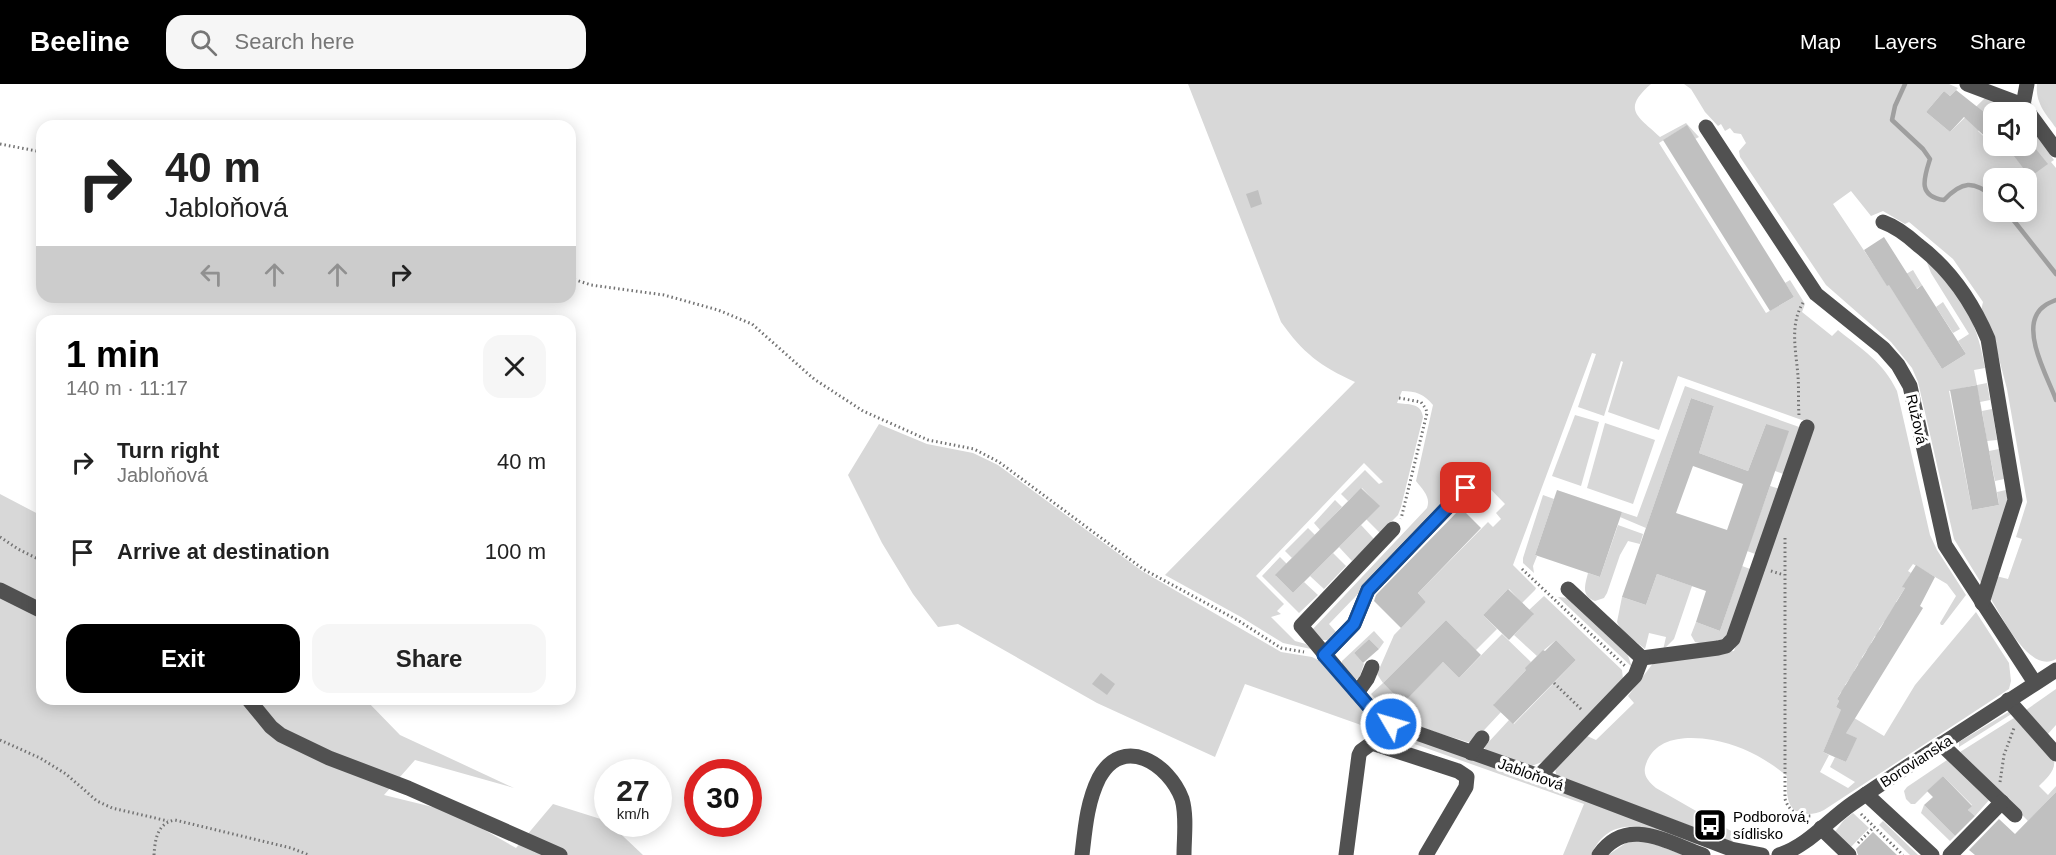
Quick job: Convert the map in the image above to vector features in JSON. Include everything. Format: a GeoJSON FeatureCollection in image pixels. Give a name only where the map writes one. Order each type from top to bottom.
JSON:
{"type":"FeatureCollection","features":[{"type":"Feature","properties":{"kind":"street"},"geometry":{"type":"LineString","coordinates":[[1968,84],[2016,102]]}},
{"type":"Feature","properties":{"kind":"street"},"geometry":{"type":"LineString","coordinates":[[2024,102],[2027,84]]}},
{"type":"Feature","properties":{"kind":"street"},"geometry":{"type":"LineString","coordinates":[[2037,123],[2056,150]]}},
{"type":"Feature","properties":{"kind":"street","name":"Ružová"},"geometry":{"type":"LineString","coordinates":[[1707,127],[1816,294],[1882,348],[1898,365],[1910,386],[1945,545],[2035,683]]}},
{"type":"Feature","properties":{"kind":"street"},"geometry":{"type":"LineString","coordinates":[[1883,222],[1896,226],[1933,256],[1950,274],[1978,314],[1988,339],[2014,500],[1982,603]]}},
{"type":"Feature","properties":{"kind":"street"},"geometry":{"type":"LineString","coordinates":[[1642,658],[1718,648],[1726,646],[1733,639],[1807,427]]}},
{"type":"Feature","properties":{"kind":"street"},"geometry":{"type":"LineString","coordinates":[[1324,655],[1354,624],[1368,590],[1466,488]]}},
{"type":"Feature","properties":{"kind":"street","name":"Jabloňová"},"geometry":{"type":"LineString","coordinates":[[1393,529],[1301,627],[1371,709],[1391,724],[1539,776],[1731,849],[1762,855]]}},
{"type":"Feature","properties":{"kind":"street"},"geometry":{"type":"LineString","coordinates":[[1568,589],[1642,658]]}},
{"type":"Feature","properties":{"kind":"street"},"geometry":{"type":"LineString","coordinates":[[0,590],[36,607]]}},
{"type":"Feature","properties":{"kind":"street"},"geometry":{"type":"LineString","coordinates":[[1539,776],[1635,676],[1642,658]]}},
{"type":"Feature","properties":{"kind":"street","name":"Borovianska"},"geometry":{"type":"LineString","coordinates":[[1779,855],[1791,851],[1809,839],[1819,822],[1941,744],[2014,706],[2035,683],[2056,669]]}},
{"type":"Feature","properties":{"kind":"street"},"geometry":{"type":"LineString","coordinates":[[1357,693],[1372,678]]}},
{"type":"Feature","properties":{"kind":"street"},"geometry":{"type":"LineString","coordinates":[[253,705],[271,727],[281,735],[329,758],[408,788],[560,855]]}},
{"type":"Feature","properties":{"kind":"street"},"geometry":{"type":"LineString","coordinates":[[2014,706],[2056,754]]}},
{"type":"Feature","properties":{"kind":"street"},"geometry":{"type":"LineString","coordinates":[[1471,753],[1482,738]]}},
{"type":"Feature","properties":{"kind":"street"},"geometry":{"type":"LineString","coordinates":[[1347,855],[1359,755],[1372,743],[1458,771],[1467,777],[1466,787],[1426,855]]}},
{"type":"Feature","properties":{"kind":"street"},"geometry":{"type":"LineString","coordinates":[[1941,744],[2015,815]]}},
{"type":"Feature","properties":{"kind":"street"},"geometry":{"type":"LineString","coordinates":[[1082,855],[1086,819],[1099,779],[1120,757],[1138,756],[1160,769],[1181,797],[1184,815],[1184,855]]}},
{"type":"Feature","properties":{"kind":"street"},"geometry":{"type":"LineString","coordinates":[[1866,794],[1932,855]]}},
{"type":"Feature","properties":{"kind":"street"},"geometry":{"type":"LineString","coordinates":[[1950,855],[2000,800]]}},
{"type":"Feature","properties":{"kind":"street"},"geometry":{"type":"LineString","coordinates":[[1819,822],[1848,854]]}},
{"type":"Feature","properties":{"kind":"street"},"geometry":{"type":"LineString","coordinates":[[1599,855],[1610,842],[1635,833],[1657,837],[1703,855]]}},
{"type":"Feature","properties":{"kind":"street"},"geometry":{"type":"LineString","coordinates":[[1808,855],[1809,839]]}},
{"type":"Feature","properties":{"kind":"path"},"geometry":{"type":"LineString","coordinates":[[0,144],[36,151]]}},
{"type":"Feature","properties":{"kind":"path"},"geometry":{"type":"LineString","coordinates":[[576,280],[591,285],[664,295],[718,310],[753,324],[814,379],[863,411],[927,440],[974,449],[999,462],[1143,569],[1239,621],[1281,648],[1324,655]]}},
{"type":"Feature","properties":{"kind":"path"},"geometry":{"type":"LineString","coordinates":[[1805,299],[1798,314],[1794,335],[1800,418],[1807,427]]}},
{"type":"Feature","properties":{"kind":"path"},"geometry":{"type":"LineString","coordinates":[[1393,529],[1401,520],[1427,413],[1421,402],[1399,398]]}},
{"type":"Feature","properties":{"kind":"path"},"geometry":{"type":"LineString","coordinates":[[1785,532],[1785,799],[1787,805],[1795,813],[1819,822]]}},
{"type":"Feature","properties":{"kind":"path"},"geometry":{"type":"LineString","coordinates":[[0,537],[36,558]]}},
{"type":"Feature","properties":{"kind":"path"},"geometry":{"type":"LineString","coordinates":[[1522,569],[1635,676]]}},
{"type":"Feature","properties":{"kind":"path"},"geometry":{"type":"LineString","coordinates":[[1554,683],[1593,720]]}},
{"type":"Feature","properties":{"kind":"path"},"geometry":{"type":"LineString","coordinates":[[2000,800],[2004,755],[2014,706]]}},
{"type":"Feature","properties":{"kind":"path"},"geometry":{"type":"LineString","coordinates":[[0,740],[40,758],[66,774],[97,801],[112,808],[168,821],[175,820],[291,848],[309,855]]}},
{"type":"Feature","properties":{"kind":"path"},"geometry":{"type":"LineString","coordinates":[[1857,811],[1903,855]]}},
{"type":"Feature","properties":{"kind":"path"},"geometry":{"type":"LineString","coordinates":[[154,855],[158,831],[168,821]]}},
{"type":"Feature","properties":{"kind":"path"},"geometry":{"type":"LineString","coordinates":[[1848,854],[1874,827]]}},
{"type":"Feature","properties":{"kind":"shaded area"},"geometry":{"type":"Polygon","coordinates":[[[1188,84],[1651,84],[1637,100],[1636,112],[1660,137],[1686,123],[1699,137],[1695,139],[1686,126],[1659,143],[1766,313],[1794,297],[1785,283],[1790,280],[1805,304],[1802,312],[1832,336],[1838,330],[1872,357],[1891,381],[1897,391],[1930,535],[1966,595],[1941,625],[1940,623],[1956,596],[1947,584],[1913,564],[1908,571],[1911,573],[1903,587],[1905,588],[1896,602],[1899,604],[1890,612],[1887,624],[1884,622],[1879,629],[1878,637],[1875,636],[1871,643],[1870,651],[1867,650],[1862,657],[1861,665],[1858,664],[1854,671],[1857,673],[1853,679],[1850,678],[1845,685],[1848,687],[1837,699],[1839,701],[1836,707],[1884,736],[1915,685],[1976,612],[2009,663],[2011,681],[2009,689],[1824,810],[1815,813],[1799,813],[1791,807],[1788,799],[1787,776],[1770,763],[1743,749],[1723,742],[1693,738],[1674,740],[1657,748],[1646,764],[1645,775],[1648,780],[1656,788],[1738,835],[1738,840],[1733,842],[1558,776],[1555,768],[1587,736],[1596,740],[1634,703],[1628,696],[1654,662],[1734,651],[1813,424],[1678,376],[1659,430],[1608,412],[1623,362],[1621,361],[1604,416],[1578,407],[1596,354],[1592,353],[1513,565],[1536,588],[1522,603],[1509,589],[1507,590],[1483,615],[1497,629],[1459,667],[1448,656],[1465,639],[1446,620],[1383,683],[1377,674],[1394,635],[1426,602],[1418,593],[1488,522],[1493,527],[1501,519],[1496,513],[1505,504],[1469,467],[1453,482],[1436,513],[1329,624],[1336,632],[1328,640],[1320,640],[1312,630],[1427,508],[1427,497],[1416,481],[1433,405],[1423,396],[1411,392],[1402,391],[1397,403],[1417,407],[1423,417],[1398,515],[1380,533],[1366,519],[1379,506],[1362,488],[1348,501],[1341,494],[1365,470],[1379,484],[1383,482],[1364,463],[1256,576],[1284,604],[1277,611],[1281,614],[1271,617],[1295,641],[1306,644],[1311,649],[1283,643],[1165,575],[1355,382],[1313,358],[1281,322],[1188,84]],[[1834,727],[1823,752],[1829,755],[1820,772],[1848,788],[1855,782],[1830,767],[1835,757],[1846,762],[1856,738],[1834,727]]]}},
{"type":"Feature","properties":{"kind":"shaded area"},"geometry":{"type":"Polygon","coordinates":[[[1684,84],[1949,84],[1958,88],[1950,96],[1944,91],[1926,112],[1950,132],[1985,98],[1995,101],[1983,102],[1983,125],[1978,131],[1983,136],[1983,156],[2037,156],[2037,137],[2054,160],[2051,162],[2056,168],[2056,659],[2046,662],[2026,651],[2008,628],[1989,596],[1996,576],[2008,579],[2022,539],[2016,537],[2027,502],[2007,389],[1993,336],[1981,311],[1983,302],[1953,259],[1909,222],[1905,224],[1883,211],[1871,216],[1851,191],[1833,204],[1887,285],[1913,270],[1922,285],[1899,300],[1942,369],[1966,354],[1958,341],[1969,334],[1931,273],[1924,255],[1956,294],[1971,319],[1985,368],[1974,370],[1977,385],[1987,383],[1990,400],[1980,402],[1976,385],[1949,391],[1972,510],[1999,505],[1997,492],[2006,490],[2008,503],[1983,586],[1954,539],[1918,382],[1912,368],[1891,342],[1826,285],[1740,157],[1739,151],[1746,143],[1741,134],[1734,133],[1730,128],[1725,131],[1721,124],[1718,126],[1705,112],[1691,89],[1684,84]]]}},
{"type":"Feature","properties":{"kind":"shaded area"},"geometry":{"type":"Polygon","coordinates":[[[2037,84],[2056,84],[2056,128],[2039,103],[2037,84]]]}},
{"type":"Feature","properties":{"kind":"shaded area"},"geometry":{"type":"Polygon","coordinates":[[[1943,302],[1960,329],[1953,333],[1936,307],[1943,302]]]}},
{"type":"Feature","properties":{"kind":"shaded area"},"geometry":{"type":"Polygon","coordinates":[[[1685,386],[1802,428],[1786,475],[1775,471],[1766,424],[1748,471],[1699,453],[1714,406],[1691,398],[1646,528],[1620,517],[1622,512],[1637,517],[1685,386]]]}},
{"type":"Feature","properties":{"kind":"shaded area"},"geometry":{"type":"Polygon","coordinates":[[[1992,409],[1997,440],[1987,441],[1982,411],[1992,409]]]}},
{"type":"Feature","properties":{"kind":"shaded area"},"geometry":{"type":"Polygon","coordinates":[[[1575,415],[1599,422],[1581,486],[1552,476],[1575,415]]]}},
{"type":"Feature","properties":{"kind":"shaded area"},"geometry":{"type":"Polygon","coordinates":[[[1605,423],[1655,440],[1633,504],[1587,488],[1605,423]]]}},
{"type":"Feature","properties":{"kind":"shaded area"},"geometry":{"type":"Polygon","coordinates":[[[879,424],[927,444],[973,453],[998,465],[1142,571],[1281,652],[1312,657],[1320,661],[1362,710],[1697,840],[1695,846],[1652,830],[1624,827],[1611,831],[1600,840],[1591,855],[1563,855],[1584,804],[1245,684],[1215,757],[1097,703],[958,624],[938,627],[913,594],[882,543],[848,475],[879,424]]]}},
{"type":"Feature","properties":{"kind":"shaded area"},"geometry":{"type":"Polygon","coordinates":[[[1999,449],[2004,479],[1995,481],[1989,451],[1999,449]]]}},
{"type":"Feature","properties":{"kind":"shaded area"},"geometry":{"type":"Polygon","coordinates":[[[1770,486],[1780,489],[1758,555],[1747,551],[1770,486]]]}},
{"type":"Feature","properties":{"kind":"shaded area"},"geometry":{"type":"Polygon","coordinates":[[[0,494],[36,513],[36,705],[371,705],[400,735],[514,788],[415,760],[384,795],[453,812],[516,848],[553,804],[594,817],[594,837],[624,837],[643,855],[0,855],[0,494]]]}},
{"type":"Feature","properties":{"kind":"shaded area"},"geometry":{"type":"Polygon","coordinates":[[[1543,495],[1554,499],[1535,555],[1537,556],[1533,566],[1534,573],[1523,563],[1523,558],[1543,495]]]}},
{"type":"Feature","properties":{"kind":"shaded area"},"geometry":{"type":"Polygon","coordinates":[[[1335,500],[1342,507],[1320,530],[1314,523],[1335,500]]]}},
{"type":"Feature","properties":{"kind":"shaded area"},"geometry":{"type":"Polygon","coordinates":[[[1361,525],[1374,539],[1352,561],[1339,547],[1361,525]]]}},
{"type":"Feature","properties":{"kind":"shaded area"},"geometry":{"type":"Polygon","coordinates":[[[1618,525],[1643,534],[1640,544],[1628,541],[1620,555],[1607,593],[1604,598],[1595,601],[1586,593],[1588,573],[1600,577],[1618,525]]]}},
{"type":"Feature","properties":{"kind":"shaded area"},"geometry":{"type":"Polygon","coordinates":[[[1308,528],[1315,535],[1292,558],[1285,551],[1308,528]]]}},
{"type":"Feature","properties":{"kind":"shaded area"},"geometry":{"type":"Polygon","coordinates":[[[1333,553],[1346,566],[1324,589],[1310,576],[1333,553]]]}},
{"type":"Feature","properties":{"kind":"shaded area"},"geometry":{"type":"Polygon","coordinates":[[[1280,557],[1287,564],[1276,576],[1293,593],[1304,582],[1318,595],[1299,613],[1262,576],[1280,557]]]}},
{"type":"Feature","properties":{"kind":"shaded area"},"geometry":{"type":"Polygon","coordinates":[[[1742,566],[1753,570],[1727,636],[1711,642],[1695,642],[1691,635],[1696,622],[1720,631],[1742,566]]]}},
{"type":"Feature","properties":{"kind":"shaded area"},"geometry":{"type":"Polygon","coordinates":[[[1657,574],[1692,586],[1674,639],[1663,650],[1666,637],[1649,633],[1645,649],[1621,630],[1617,622],[1622,597],[1646,605],[1657,574]]]}},
{"type":"Feature","properties":{"kind":"shaded area"},"geometry":{"type":"Polygon","coordinates":[[[1544,596],[1622,670],[1623,679],[1542,762],[1529,767],[1486,750],[1484,747],[1509,720],[1514,724],[1576,660],[1556,640],[1537,656],[1514,635],[1533,615],[1529,610],[1544,596]]]}},
{"type":"Feature","properties":{"kind":"shaded area"},"geometry":{"type":"Polygon","coordinates":[[[1558,597],[1570,598],[1627,653],[1632,667],[1558,597]]]}},
{"type":"Feature","properties":{"kind":"shaded area"},"geometry":{"type":"Polygon","coordinates":[[[1374,631],[1384,642],[1379,649],[1369,639],[1354,653],[1364,664],[1359,678],[1355,680],[1342,661],[1374,631]]]}},
{"type":"Feature","properties":{"kind":"shaded area"},"geometry":{"type":"Polygon","coordinates":[[[1502,634],[1531,662],[1494,704],[1501,712],[1473,742],[1415,725],[1392,712],[1371,694],[1383,683],[1403,702],[1443,662],[1459,678],[1502,634]]]}},
{"type":"Feature","properties":{"kind":"shaded area"},"geometry":{"type":"Polygon","coordinates":[[[2056,689],[2056,725],[2047,735],[2026,710],[2056,689]]]}},
{"type":"Feature","properties":{"kind":"shaded area"},"geometry":{"type":"Polygon","coordinates":[[[2010,711],[2013,713],[1959,747],[1959,742],[2010,711]]]}},
{"type":"Feature","properties":{"kind":"shaded area"},"geometry":{"type":"Polygon","coordinates":[[[2014,718],[2054,760],[2052,771],[2039,786],[2048,795],[2056,786],[2056,792],[2028,821],[1960,752],[2014,718]]]}},
{"type":"Feature","properties":{"kind":"shaded area"},"geometry":{"type":"Polygon","coordinates":[[[1950,758],[1990,799],[1975,816],[1968,810],[1972,805],[1943,776],[1915,804],[1911,804],[1906,799],[1904,791],[1907,787],[1950,758]]]}},
{"type":"Feature","properties":{"kind":"shaded area"},"geometry":{"type":"Polygon","coordinates":[[[1924,805],[1955,836],[1950,841],[1921,813],[1924,805]]]}},
{"type":"Feature","properties":{"kind":"shaded area"},"geometry":{"type":"Polygon","coordinates":[[[1853,813],[1869,828],[1850,848],[1834,833],[1853,813]]]}},
{"type":"Feature","properties":{"kind":"shaded area"},"geometry":{"type":"Polygon","coordinates":[[[1883,821],[1918,855],[1910,855],[1879,825],[1883,821]]]}},
{"type":"Feature","properties":{"kind":"shaded area"},"geometry":{"type":"Polygon","coordinates":[[[1643,840],[1684,855],[1608,855],[1626,843],[1643,840]]]}},
{"type":"Feature","properties":{"kind":"building"},"geometry":{"type":"Polygon","coordinates":[[[1956,90],[1983,111],[1983,135],[1964,117],[1950,132],[1926,112],[1944,91],[1950,96],[1956,90]]]}},
{"type":"Feature","properties":{"kind":"building"},"geometry":{"type":"Polygon","coordinates":[[[1687,125],[1794,297],[1770,311],[1663,140],[1687,125]]]}},
{"type":"Feature","properties":{"kind":"building"},"geometry":{"type":"Polygon","coordinates":[[[2037,150],[2048,164],[2037,172],[2037,168],[2023,168],[2014,156],[2037,156],[2037,150]]]}},
{"type":"Feature","properties":{"kind":"building"},"geometry":{"type":"Polygon","coordinates":[[[1258,190],[1262,204],[1251,208],[1246,194],[1258,190]]]}},
{"type":"Feature","properties":{"kind":"building"},"geometry":{"type":"Polygon","coordinates":[[[1884,237],[1917,289],[1922,285],[1966,354],[1942,369],[1864,250],[1884,237]]]}},
{"type":"Feature","properties":{"kind":"building"},"geometry":{"type":"Polygon","coordinates":[[[1977,385],[1999,505],[1972,510],[1950,390],[1977,385]]]}},
{"type":"Feature","properties":{"kind":"building"},"geometry":{"type":"Polygon","coordinates":[[[1691,398],[1714,406],[1699,453],[1748,471],[1766,424],[1789,431],[1720,631],[1696,622],[1706,591],[1657,574],[1646,605],[1622,597],[1691,398]],[[1693,466],[1676,513],[1727,530],[1743,484],[1693,466]]]}},
{"type":"Feature","properties":{"kind":"building"},"geometry":{"type":"Polygon","coordinates":[[[1361,488],[1380,506],[1293,593],[1275,575],[1361,488]]]}},
{"type":"Feature","properties":{"kind":"building"},"geometry":{"type":"Polygon","coordinates":[[[1557,490],[1622,512],[1600,577],[1535,555],[1557,490]]]}},
{"type":"Feature","properties":{"kind":"building"},"geometry":{"type":"Polygon","coordinates":[[[1461,508],[1481,528],[1418,593],[1426,602],[1401,628],[1374,601],[1376,595],[1461,508]]]}},
{"type":"Feature","properties":{"kind":"building"},"geometry":{"type":"Polygon","coordinates":[[[1916,565],[1935,577],[1920,606],[1923,608],[1846,733],[1857,738],[1846,762],[1823,752],[1841,710],[1836,707],[1839,701],[1837,699],[1905,588],[1902,587],[1916,565]]]}},
{"type":"Feature","properties":{"kind":"building"},"geometry":{"type":"Polygon","coordinates":[[[1508,589],[1534,614],[1509,640],[1483,615],[1508,589]]]}},
{"type":"Feature","properties":{"kind":"building"},"geometry":{"type":"Polygon","coordinates":[[[1446,620],[1481,655],[1459,678],[1443,662],[1403,703],[1383,683],[1446,620]]]}},
{"type":"Feature","properties":{"kind":"building"},"geometry":{"type":"Polygon","coordinates":[[[1369,639],[1379,649],[1363,663],[1354,653],[1369,639]]]}},
{"type":"Feature","properties":{"kind":"building"},"geometry":{"type":"Polygon","coordinates":[[[1556,640],[1576,660],[1513,724],[1493,705],[1526,670],[1525,668],[1556,640]]]}},
{"type":"Feature","properties":{"kind":"building"},"geometry":{"type":"Polygon","coordinates":[[[1101,673],[1115,684],[1107,695],[1092,684],[1101,673]]]}},
{"type":"Feature","properties":{"kind":"building"},"geometry":{"type":"Polygon","coordinates":[[[1943,776],[1972,806],[1968,810],[1975,816],[1955,836],[1924,805],[1933,797],[1927,791],[1943,776]]]}},
{"type":"Feature","properties":{"kind":"building"},"geometry":{"type":"Polygon","coordinates":[[[2056,792],[2056,855],[1975,855],[1969,850],[1999,819],[2015,834],[2056,792]]]}},
{"type":"Feature","properties":{"kind":"building"},"geometry":{"type":"Polygon","coordinates":[[[1873,832],[1897,855],[1858,855],[1856,849],[1873,832]]]}},
{"type":"Feature","properties":{"kind":"waterway"},"geometry":{"type":"LineString","coordinates":[[1905,84],[1895,106],[1892,120],[1923,149],[1930,159],[1925,179],[1926,190],[1935,198],[1944,200],[1962,186],[1974,185],[1983,189]]}},
{"type":"Feature","properties":{"kind":"waterway"},"geometry":{"type":"LineString","coordinates":[[2015,222],[2056,274]]}},
{"type":"Feature","properties":{"kind":"waterway"},"geometry":{"type":"LineString","coordinates":[[2056,300],[2039,311],[2034,323],[2033,334],[2039,357],[2056,400]]}},
{"type":"Feature","properties":{"kind":"place","name":"Podborová, sídlisko"},"geometry":{"type":"Point","coordinates":[1710,825]}},
{"type":"Feature","properties":{"kind":"route"},"geometry":{"type":"LineString","coordinates":[[1391,724],[1371,709],[1324,655],[1354,624],[1368,590],[1466,488]]}}]}
